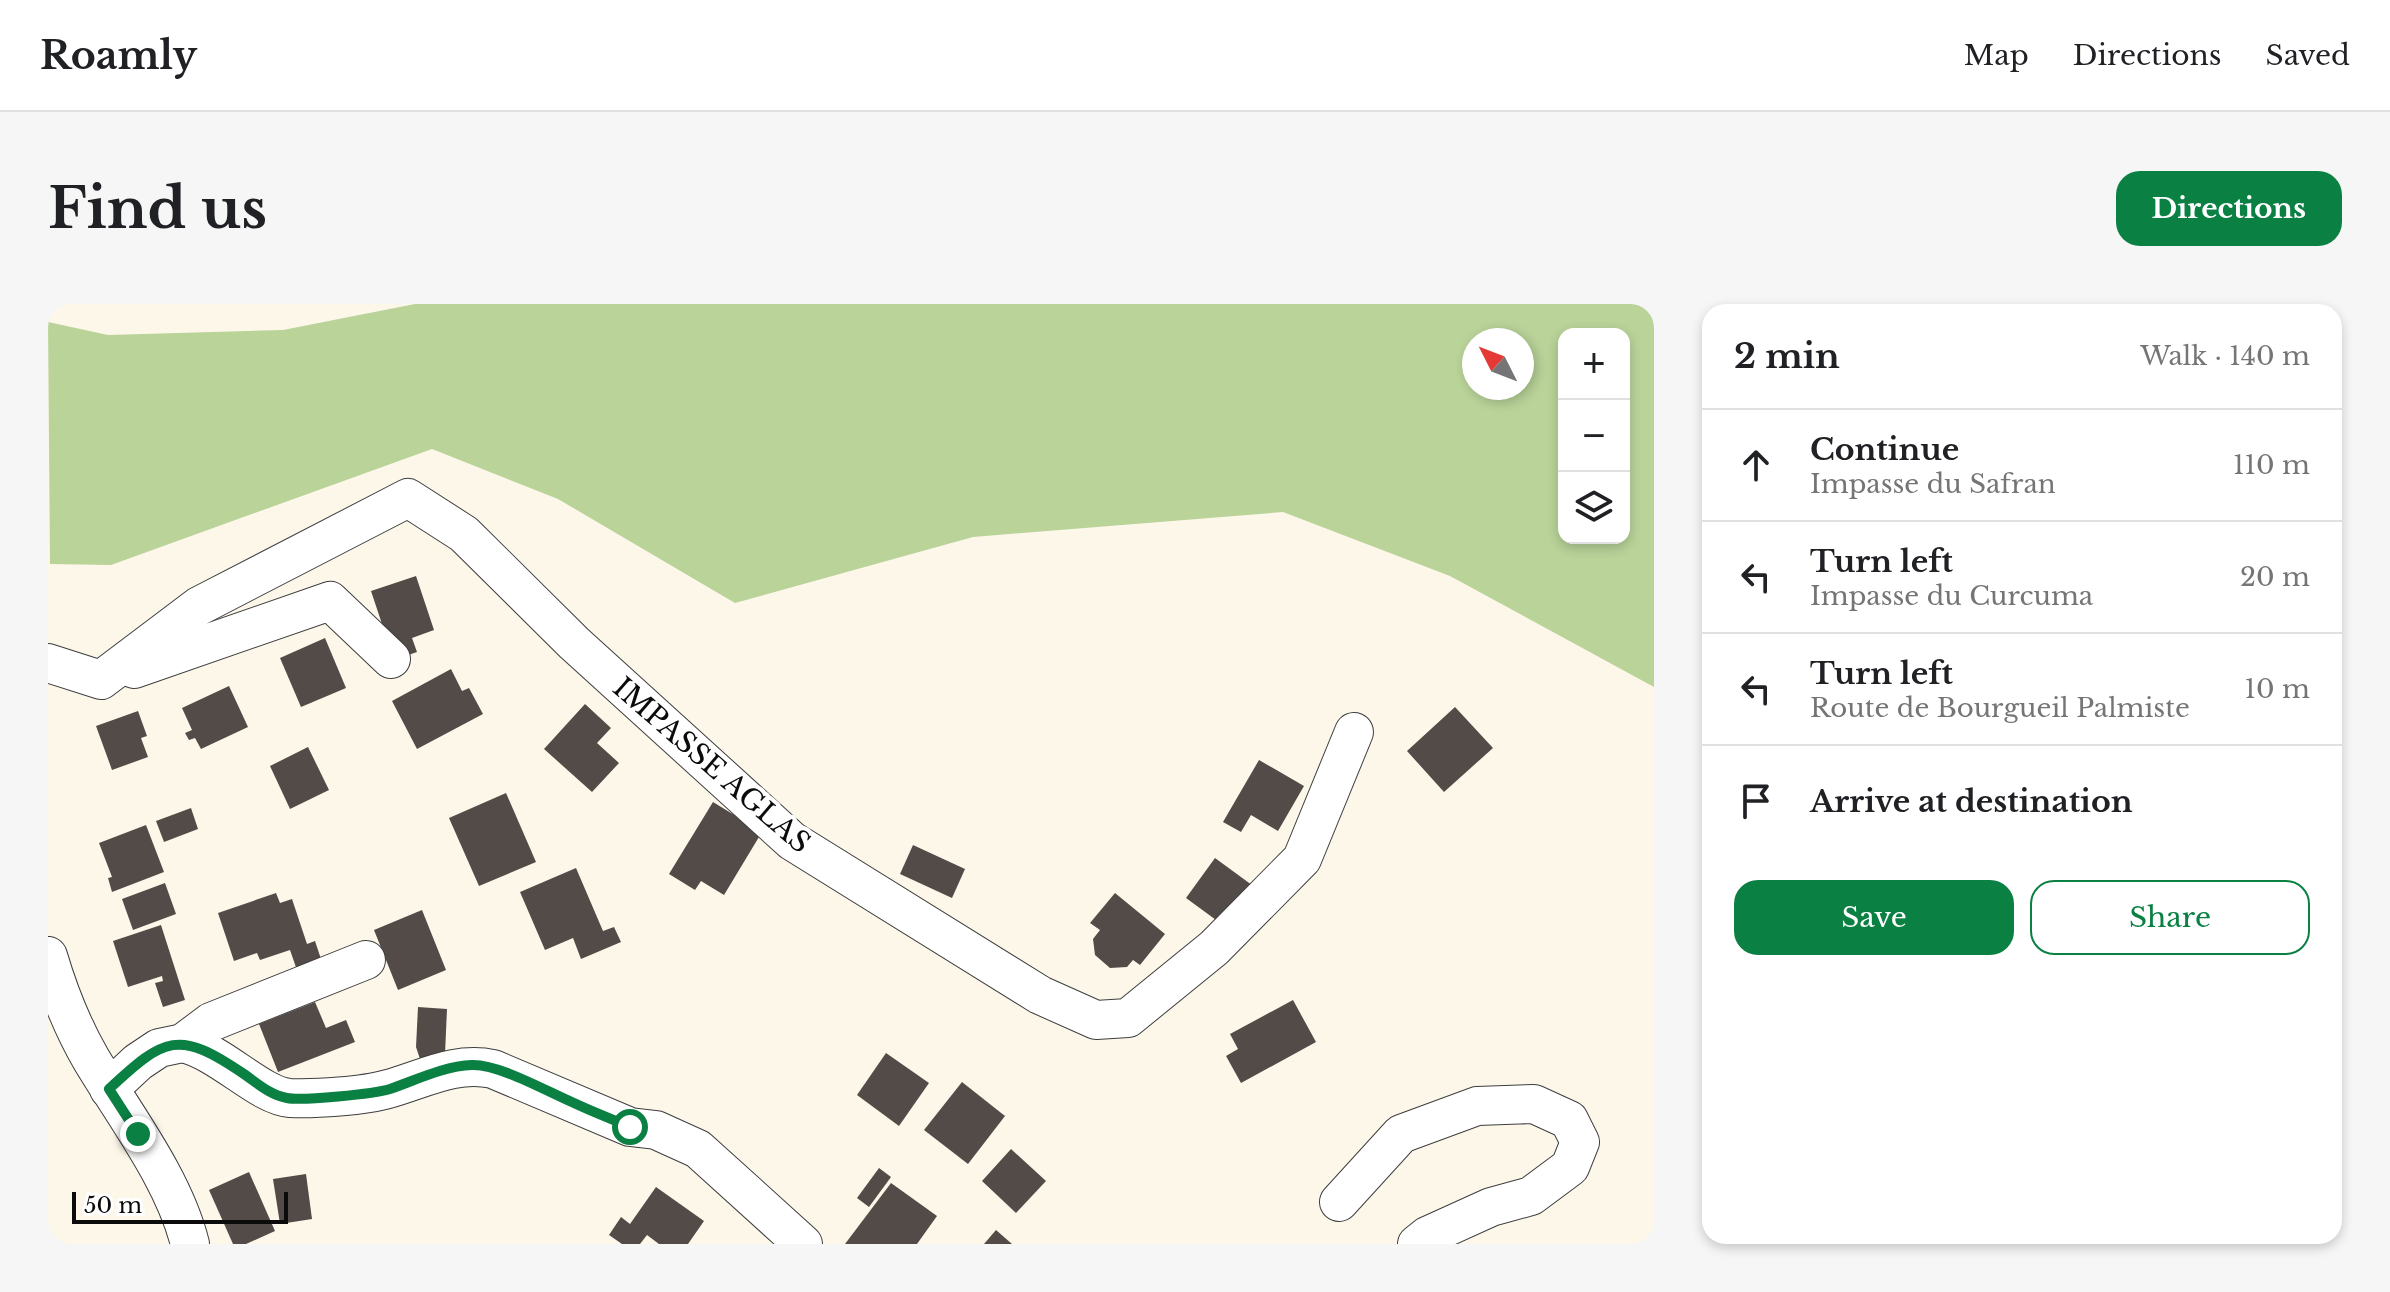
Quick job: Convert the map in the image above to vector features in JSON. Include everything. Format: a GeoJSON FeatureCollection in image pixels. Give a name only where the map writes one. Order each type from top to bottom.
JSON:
{"type":"FeatureCollection","features":[{"type":"Feature","properties":{"kind":"street","name":"IMPASSE AGLAS"},"geometry":{"type":"LineString","coordinates":[[101,680],[199,606],[408,498],[464,534],[574,643],[792,841],[1040,995],[1096,1020],[1128,1018],[1214,948],[1302,859],[1354,732]]}},
{"type":"Feature","properties":{"kind":"street"},"geometry":{"type":"LineString","coordinates":[[48,663],[101,680],[330,601],[391,659]]}},
{"type":"Feature","properties":{"kind":"street"},"geometry":{"type":"LineString","coordinates":[[48,956],[88,1055],[138,1134],[184,1218],[190,1244]]}},
{"type":"Feature","properties":{"kind":"street"},"geometry":{"type":"LineString","coordinates":[[109,1089],[138,1062],[159,1048],[183,1043],[211,1022],[366,960]]}},
{"type":"Feature","properties":{"kind":"street"},"geometry":{"type":"LineString","coordinates":[[183,1043],[212,1053],[268,1091],[288,1098],[386,1090],[433,1073],[473,1064],[493,1069],[630,1127],[656,1130],[698,1149],[803,1244]]}},
{"type":"Feature","properties":{"kind":"street"},"geometry":{"type":"LineString","coordinates":[[1339,1202],[1401,1134],[1477,1106],[1534,1104],[1569,1120],[1580,1142],[1570,1167],[1531,1196],[1491,1207],[1427,1236],[1417,1244]]}},
{"type":"Feature","properties":{"kind":"green space"},"geometry":{"type":"Polygon","coordinates":[[[415,304],[1654,304],[1654,687],[1450,576],[1283,512],[973,537],[735,603],[558,499],[432,449],[111,565],[50,564],[48,322],[108,335],[283,330],[415,304]]]}},
{"type":"Feature","properties":{"kind":"building"},"geometry":{"type":"Polygon","coordinates":[[[416,576],[434,630],[412,638],[417,652],[394,660],[371,591],[416,576]]]}},
{"type":"Feature","properties":{"kind":"building"},"geometry":{"type":"Polygon","coordinates":[[[325,638],[346,688],[301,707],[280,658],[325,638]]]}},
{"type":"Feature","properties":{"kind":"building"},"geometry":{"type":"Polygon","coordinates":[[[451,669],[462,691],[469,688],[483,714],[417,749],[392,701],[451,669]]]}},
{"type":"Feature","properties":{"kind":"building"},"geometry":{"type":"Polygon","coordinates":[[[229,686],[248,727],[201,749],[195,738],[189,740],[185,733],[192,730],[182,708],[229,686]]]}},
{"type":"Feature","properties":{"kind":"building"},"geometry":{"type":"Polygon","coordinates":[[[585,704],[611,728],[597,743],[619,763],[592,792],[544,749],[585,704]]]}},
{"type":"Feature","properties":{"kind":"building"},"geometry":{"type":"Polygon","coordinates":[[[1455,707],[1493,748],[1444,792],[1407,751],[1455,707]]]}},
{"type":"Feature","properties":{"kind":"building"},"geometry":{"type":"Polygon","coordinates":[[[138,711],[147,736],[141,738],[148,757],[112,770],[96,726],[138,711]]]}},
{"type":"Feature","properties":{"kind":"building"},"geometry":{"type":"Polygon","coordinates":[[[308,747],[329,790],[290,809],[270,766],[308,747]]]}},
{"type":"Feature","properties":{"kind":"building"},"geometry":{"type":"Polygon","coordinates":[[[1259,760],[1304,786],[1278,831],[1251,815],[1241,832],[1223,822],[1259,760]]]}},
{"type":"Feature","properties":{"kind":"building"},"geometry":{"type":"Polygon","coordinates":[[[506,793],[536,862],[479,886],[449,818],[506,793]]]}},
{"type":"Feature","properties":{"kind":"building"},"geometry":{"type":"Polygon","coordinates":[[[713,802],[762,832],[724,895],[701,881],[695,890],[669,874],[713,802]]]}},
{"type":"Feature","properties":{"kind":"building"},"geometry":{"type":"Polygon","coordinates":[[[191,808],[198,829],[164,842],[156,821],[191,808]]]}},
{"type":"Feature","properties":{"kind":"building"},"geometry":{"type":"Polygon","coordinates":[[[146,825],[164,872],[112,892],[108,878],[112,877],[99,843],[146,825]]]}},
{"type":"Feature","properties":{"kind":"building"},"geometry":{"type":"Polygon","coordinates":[[[913,845],[965,869],[952,898],[900,874],[913,845]]]}},
{"type":"Feature","properties":{"kind":"building"},"geometry":{"type":"Polygon","coordinates":[[[1215,858],[1256,888],[1227,928],[1186,898],[1215,858]]]}},
{"type":"Feature","properties":{"kind":"building"},"geometry":{"type":"Polygon","coordinates":[[[576,868],[603,931],[614,927],[621,942],[581,959],[573,938],[545,950],[520,892],[576,868]]]}},
{"type":"Feature","properties":{"kind":"building"},"geometry":{"type":"Polygon","coordinates":[[[165,883],[176,914],[133,930],[122,899],[165,883]]]}},
{"type":"Feature","properties":{"kind":"building"},"geometry":{"type":"Polygon","coordinates":[[[276,893],[280,903],[292,899],[307,944],[315,941],[323,965],[298,973],[290,950],[260,960],[257,953],[234,961],[218,913],[276,893]]]}},
{"type":"Feature","properties":{"kind":"building"},"geometry":{"type":"Polygon","coordinates":[[[1115,893],[1165,934],[1140,965],[1133,960],[1127,967],[1110,968],[1095,955],[1093,939],[1100,930],[1090,923],[1115,893]]]}},
{"type":"Feature","properties":{"kind":"building"},"geometry":{"type":"Polygon","coordinates":[[[422,910],[446,970],[398,990],[374,930],[422,910]]]}},
{"type":"Feature","properties":{"kind":"building"},"geometry":{"type":"Polygon","coordinates":[[[161,925],[185,1000],[163,1007],[155,983],[163,981],[162,976],[128,987],[113,941],[161,925]]]}},
{"type":"Feature","properties":{"kind":"building"},"geometry":{"type":"Polygon","coordinates":[[[1293,1000],[1316,1042],[1241,1083],[1226,1056],[1238,1049],[1230,1034],[1293,1000]]]}},
{"type":"Feature","properties":{"kind":"building"},"geometry":{"type":"Polygon","coordinates":[[[315,1002],[326,1028],[346,1020],[355,1042],[278,1072],[259,1024],[315,1002]]]}},
{"type":"Feature","properties":{"kind":"building"},"geometry":{"type":"Polygon","coordinates":[[[418,1007],[447,1009],[445,1054],[421,1062],[416,1047],[418,1007]]]}},
{"type":"Feature","properties":{"kind":"building"},"geometry":{"type":"Polygon","coordinates":[[[886,1053],[929,1083],[899,1126],[857,1095],[886,1053]]]}},
{"type":"Feature","properties":{"kind":"building"},"geometry":{"type":"Polygon","coordinates":[[[962,1082],[1005,1116],[968,1164],[924,1130],[962,1082]]]}},
{"type":"Feature","properties":{"kind":"building"},"geometry":{"type":"Polygon","coordinates":[[[1011,1149],[1046,1181],[1016,1213],[982,1181],[1011,1149]]]}},
{"type":"Feature","properties":{"kind":"building"},"geometry":{"type":"Polygon","coordinates":[[[879,1168],[891,1177],[869,1207],[857,1198],[879,1168]]]}},
{"type":"Feature","properties":{"kind":"building"},"geometry":{"type":"Polygon","coordinates":[[[249,1172],[275,1231],[246,1244],[233,1244],[209,1190],[249,1172]]]}},
{"type":"Feature","properties":{"kind":"building"},"geometry":{"type":"Polygon","coordinates":[[[306,1174],[312,1219],[280,1224],[273,1179],[306,1174]]]}},
{"type":"Feature","properties":{"kind":"building"},"geometry":{"type":"Polygon","coordinates":[[[891,1183],[937,1216],[917,1244],[845,1244],[891,1183]]]}},
{"type":"Feature","properties":{"kind":"building"},"geometry":{"type":"Polygon","coordinates":[[[656,1187],[704,1221],[688,1244],[659,1244],[647,1235],[640,1244],[622,1244],[609,1235],[621,1217],[630,1224],[656,1187]]]}},
{"type":"Feature","properties":{"kind":"building"},"geometry":{"type":"Polygon","coordinates":[[[996,1230],[1012,1244],[984,1244],[996,1230]]]}},
{"type":"Feature","properties":{"kind":"route"},"geometry":{"type":"LineString","coordinates":[[138,1134],[109,1089],[138,1062],[159,1048],[183,1043],[199,1046],[268,1091],[288,1098],[386,1090],[433,1073],[473,1064],[536,1085],[630,1127]]}}]}
